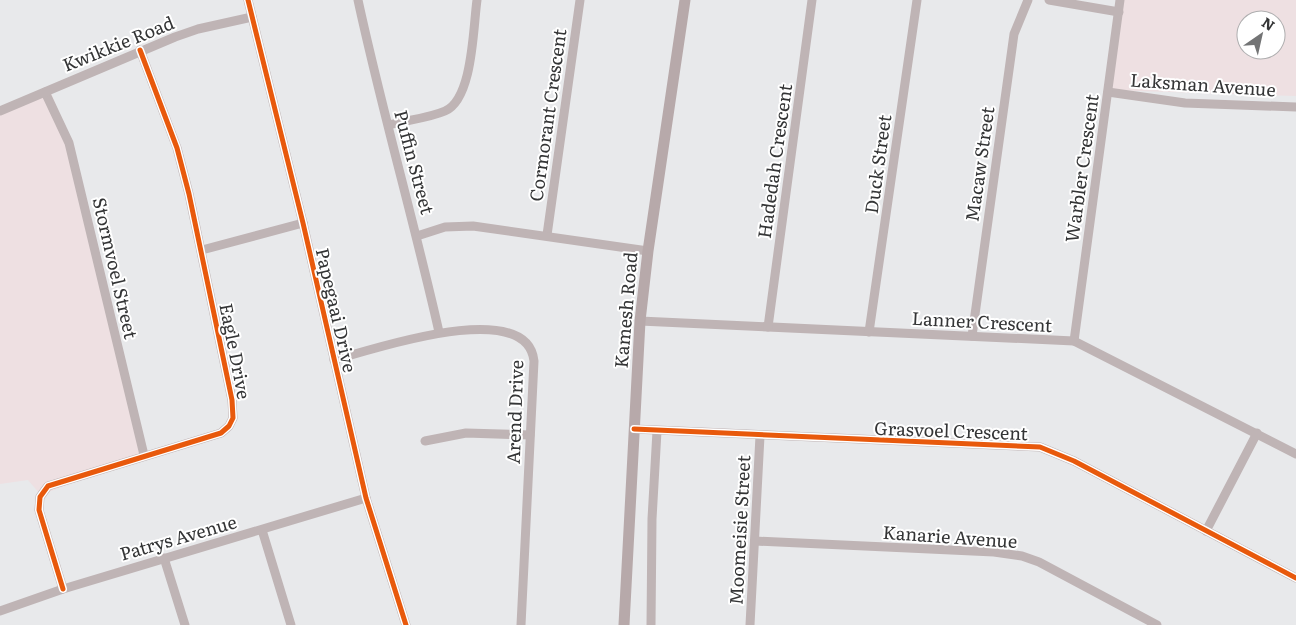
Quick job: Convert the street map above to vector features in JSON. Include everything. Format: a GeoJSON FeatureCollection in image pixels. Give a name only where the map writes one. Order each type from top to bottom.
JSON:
{"type":"FeatureCollection","features":[{"type":"Feature","properties":{"kind":"street","name":"Papegaai Drive"},"geometry":{"type":"LineString","coordinates":[[248,0],[303,222],[366,498],[406,625]]}},
{"type":"Feature","properties":{"kind":"street","name":"Puffin Street"},"geometry":{"type":"LineString","coordinates":[[358,0],[372,66],[418,236],[439,332]]}},
{"type":"Feature","properties":{"kind":"street"},"geometry":{"type":"LineString","coordinates":[[389,125],[444,112],[457,102],[465,86],[477,0]]}},
{"type":"Feature","properties":{"kind":"street","name":"Cormorant Crescent"},"geometry":{"type":"LineString","coordinates":[[547,235],[580,0]]}},
{"type":"Feature","properties":{"kind":"street","name":"Kamesh Road"},"geometry":{"type":"LineString","coordinates":[[624,625],[640,321],[648,251],[685,0]]}},
{"type":"Feature","properties":{"kind":"street","name":"Hadedah Crescent"},"geometry":{"type":"LineString","coordinates":[[768,327],[812,0]]}},
{"type":"Feature","properties":{"kind":"street","name":"Duck Street"},"geometry":{"type":"LineString","coordinates":[[869,332],[917,0]]}},
{"type":"Feature","properties":{"kind":"street","name":"Macaw Street"},"geometry":{"type":"LineString","coordinates":[[972,336],[1014,34],[1028,0]]}},
{"type":"Feature","properties":{"kind":"street"},"geometry":{"type":"LineString","coordinates":[[1049,0],[1119,12]]}},
{"type":"Feature","properties":{"kind":"street","name":"Warbler Crescent"},"geometry":{"type":"LineString","coordinates":[[1074,341],[1120,0]]}},
{"type":"Feature","properties":{"kind":"street","name":"Kwikkie Road"},"geometry":{"type":"LineString","coordinates":[[0,110],[140,50],[198,29],[252,16]]}},
{"type":"Feature","properties":{"kind":"street","name":"Eagle Drive"},"geometry":{"type":"LineString","coordinates":[[63,589],[39,510],[42,493],[48,486],[64,479],[211,437],[228,426],[233,418],[232,400],[202,250],[177,148],[140,50]]}},
{"type":"Feature","properties":{"kind":"street","name":"Stormvoel Street"},"geometry":{"type":"LineString","coordinates":[[45,92],[68,143],[144,455]]}},
{"type":"Feature","properties":{"kind":"street","name":"Laksman Avenue"},"geometry":{"type":"LineString","coordinates":[[1108,92],[1185,103],[1296,107]]}},
{"type":"Feature","properties":{"kind":"street"},"geometry":{"type":"LineString","coordinates":[[202,250],[303,222]]}},
{"type":"Feature","properties":{"kind":"street"},"geometry":{"type":"LineString","coordinates":[[418,236],[445,227],[473,226],[547,235],[648,251]]}},
{"type":"Feature","properties":{"kind":"street","name":"Lanner Crescent"},"geometry":{"type":"LineString","coordinates":[[640,321],[1074,341],[1296,454]]}},
{"type":"Feature","properties":{"kind":"street","name":"Arend Drive"},"geometry":{"type":"LineString","coordinates":[[334,360],[439,332],[482,329],[511,335],[529,343],[533,351],[534,360],[521,625]]}},
{"type":"Feature","properties":{"kind":"street","name":"Grasvoel Crescent"},"geometry":{"type":"LineString","coordinates":[[634,429],[1040,447],[1066,458],[1296,578]]}},
{"type":"Feature","properties":{"kind":"street"},"geometry":{"type":"LineString","coordinates":[[651,625],[652,519],[657,431]]}},
{"type":"Feature","properties":{"kind":"street"},"geometry":{"type":"LineString","coordinates":[[425,441],[466,433],[530,435]]}},
{"type":"Feature","properties":{"kind":"street"},"geometry":{"type":"LineString","coordinates":[[1206,531],[1257,434]]}},
{"type":"Feature","properties":{"kind":"street","name":"Moomeisie Street"},"geometry":{"type":"LineString","coordinates":[[750,625],[760,436]]}},
{"type":"Feature","properties":{"kind":"street","name":"Patrys Avenue"},"geometry":{"type":"LineString","coordinates":[[0,611],[63,589],[366,498]]}},
{"type":"Feature","properties":{"kind":"street"},"geometry":{"type":"LineString","coordinates":[[262,530],[291,625]]}},
{"type":"Feature","properties":{"kind":"street","name":"Kanarie Avenue"},"geometry":{"type":"LineString","coordinates":[[755,541],[994,552],[1022,556],[1039,562],[1157,625]]}},
{"type":"Feature","properties":{"kind":"street"},"geometry":{"type":"LineString","coordinates":[[164,558],[186,625]]}},
{"type":"Feature","properties":{"kind":"shaded area"},"geometry":{"type":"Polygon","coordinates":[[[1117,0],[1296,0],[1296,96],[1107,90],[1117,0]]]}},
{"type":"Feature","properties":{"kind":"shaded area"},"geometry":{"type":"Polygon","coordinates":[[[49,88],[69,138],[144,455],[41,495],[28,480],[0,484],[0,109],[49,88]]]}},
{"type":"Feature","properties":{"kind":"cycle path"},"geometry":{"type":"LineString","coordinates":[[248,0],[303,223],[366,498],[406,625]]}},
{"type":"Feature","properties":{"kind":"cycle path"},"geometry":{"type":"LineString","coordinates":[[63,589],[39,510],[40,497],[48,486],[221,433],[229,426],[233,418],[232,400],[189,194],[177,148],[140,50]]}},
{"type":"Feature","properties":{"kind":"cycle path"},"geometry":{"type":"LineString","coordinates":[[634,429],[1040,447],[1074,461],[1296,578]]}}]}
